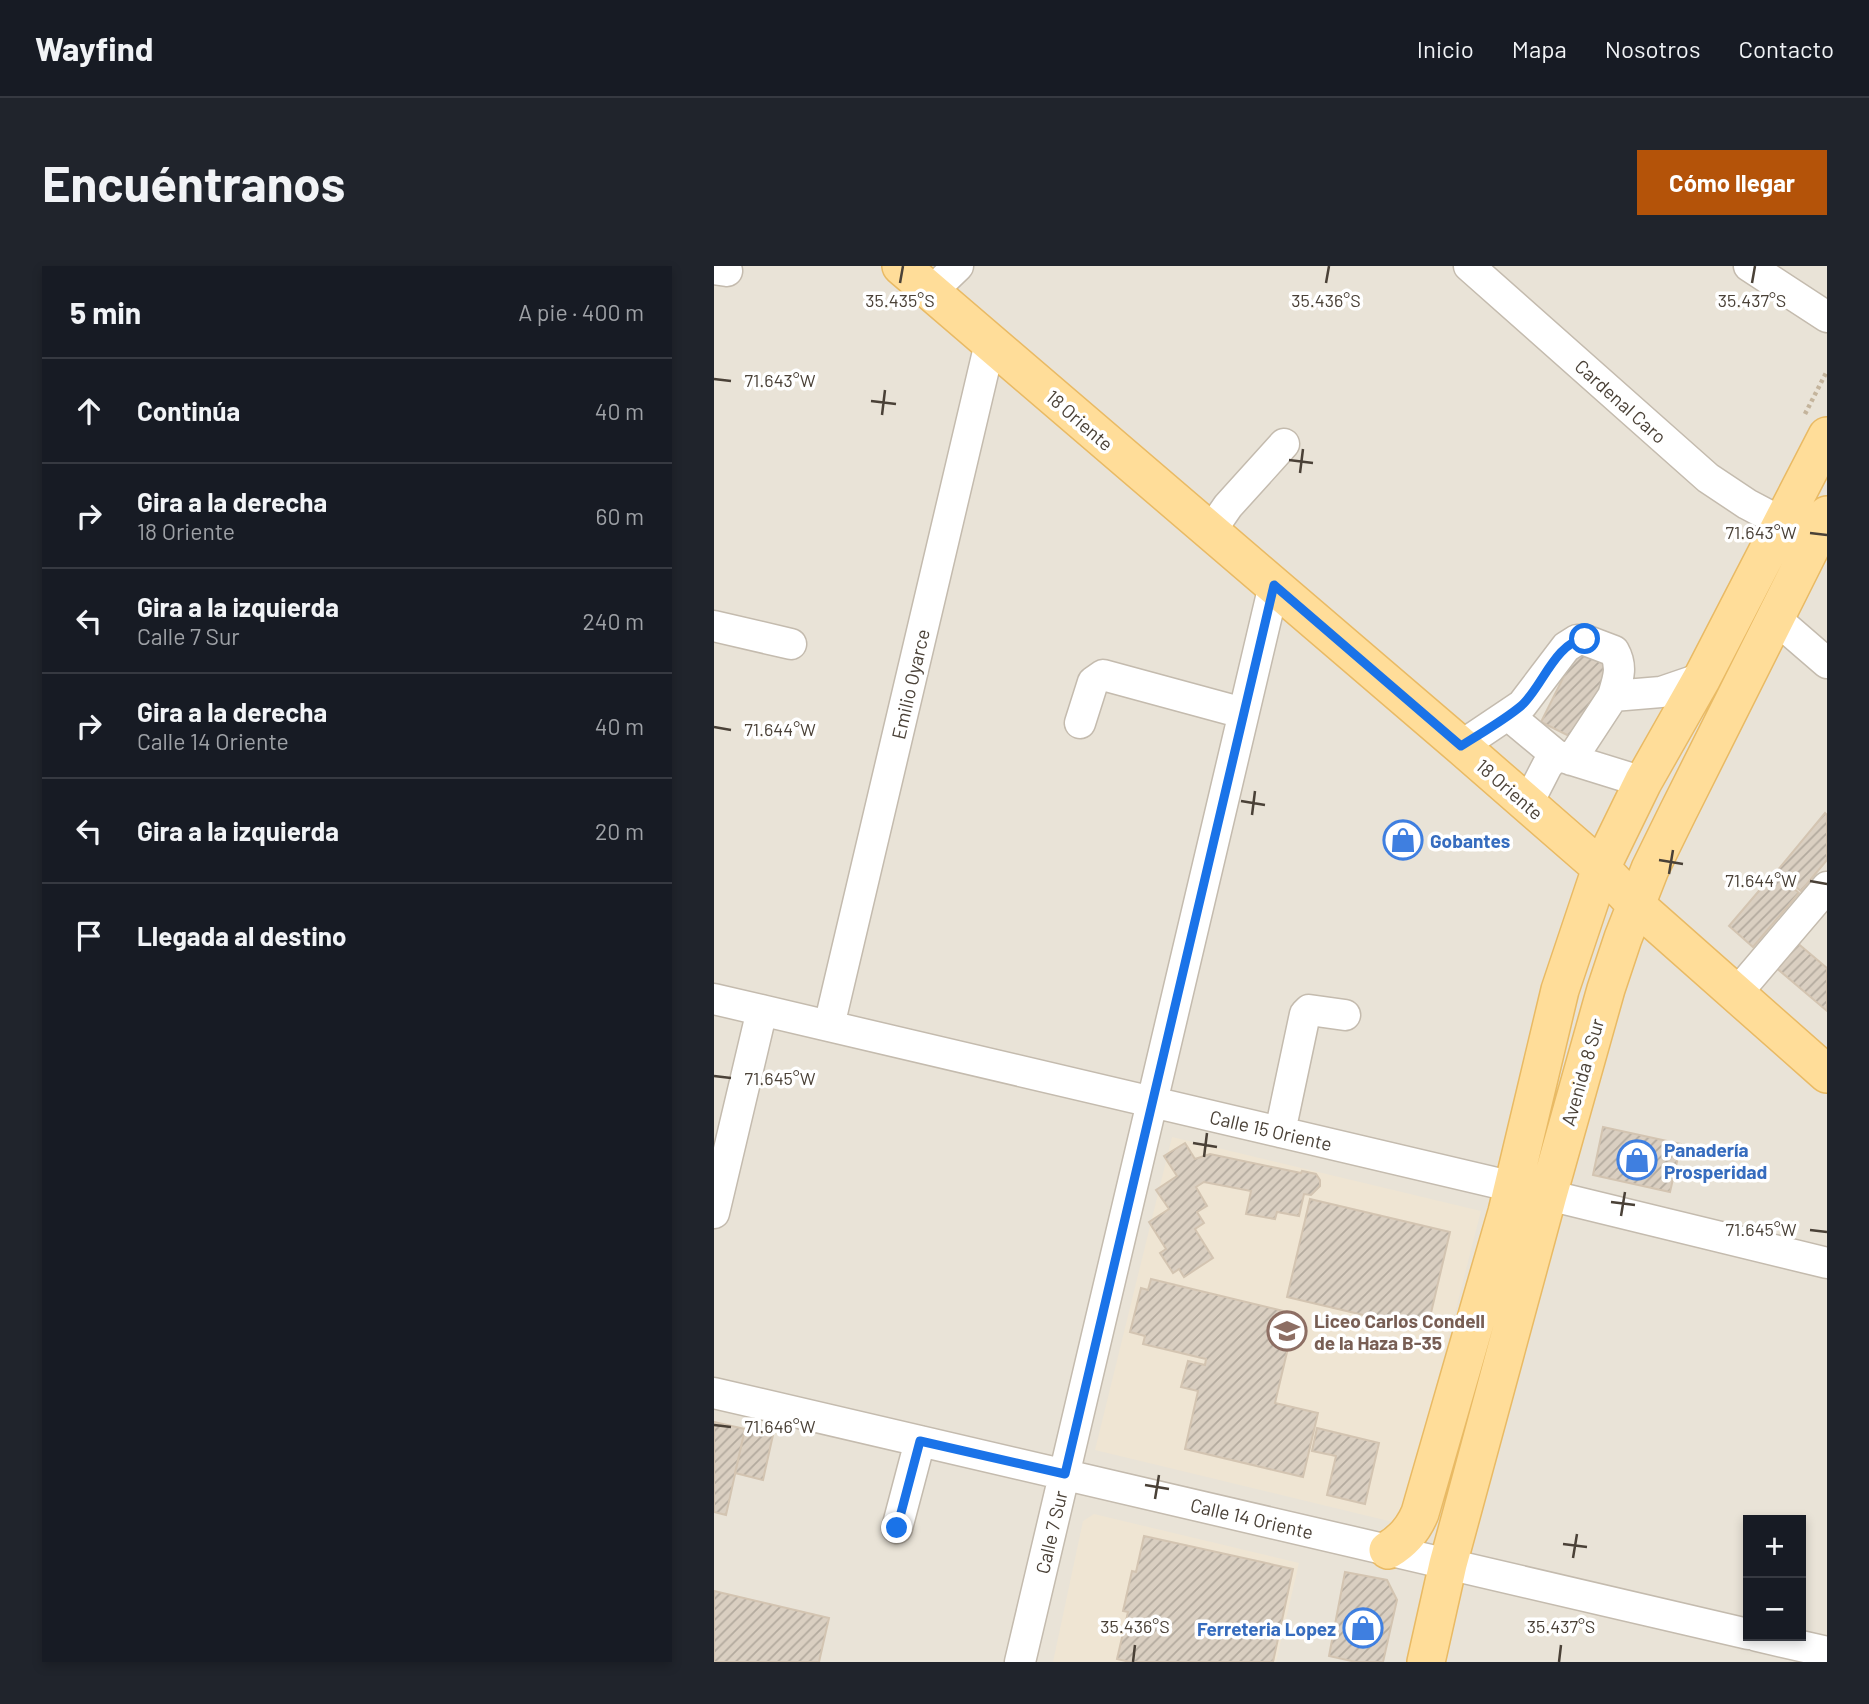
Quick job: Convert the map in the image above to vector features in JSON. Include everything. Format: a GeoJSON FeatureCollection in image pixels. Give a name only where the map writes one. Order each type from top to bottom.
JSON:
{"type":"FeatureCollection","features":[{"type":"Feature","properties":{"kind":"main road","name":"18 Oriente"},"geometry":{"type":"LineString","coordinates":[[901,266],[1601,868],[1636,905],[1827,1073]]}},
{"type":"Feature","properties":{"kind":"main road","name":"Avenida 8 Sur"},"geometry":{"type":"LineString","coordinates":[[1388,1550],[1405,1538],[1420,1514],[1513,1187],[1560,990],[1601,868],[1643,782],[1702,678],[1783,523],[1813,431]]}},
{"type":"Feature","properties":{"kind":"main road","name":"Avenida 8 Sur"},"geometry":{"type":"LineString","coordinates":[[1426,1662],[1448,1564],[1606,989],[1636,905],[1678,812],[1827,515]]}},
{"type":"Feature","properties":{"kind":"street"},"geometry":{"type":"LineString","coordinates":[[931,292],[958,266]]}},
{"type":"Feature","properties":{"kind":"street","name":"Cardenal Caro"},"geometry":{"type":"LineString","coordinates":[[1469,266],[1708,478],[1740,500],[1783,523]]}},
{"type":"Feature","properties":{"kind":"street"},"geometry":{"type":"LineString","coordinates":[[1749,266],[1827,317]]}},
{"type":"Feature","properties":{"kind":"street","name":"Emilio Oyarce"},"geometry":{"type":"LineString","coordinates":[[829,1026],[990,343]]}},
{"type":"Feature","properties":{"kind":"street"},"geometry":{"type":"LineString","coordinates":[[1210,532],[1228,506],[1284,444]]}},
{"type":"Feature","properties":{"kind":"street","name":"Calle 7 Sur"},"geometry":{"type":"LineString","coordinates":[[1020,1662],[1274,585]]}},
{"type":"Feature","properties":{"kind":"street"},"geometry":{"type":"LineString","coordinates":[[1775,618],[1827,663]]}},
{"type":"Feature","properties":{"kind":"street"},"geometry":{"type":"LineString","coordinates":[[714,626],[791,644]]}},
{"type":"Feature","properties":{"kind":"street"},"geometry":{"type":"LineString","coordinates":[[1461,746],[1522,705],[1566,647],[1577,640],[1585,639],[1614,651],[1620,674],[1613,696],[1563,758],[1547,766],[1527,805]]}},
{"type":"Feature","properties":{"kind":"street"},"geometry":{"type":"LineString","coordinates":[[1080,723],[1093,682],[1102,675],[1243,713]]}},
{"type":"Feature","properties":{"kind":"street"},"geometry":{"type":"LineString","coordinates":[[1613,696],[1661,692],[1702,678]]}},
{"type":"Feature","properties":{"kind":"street"},"geometry":{"type":"LineString","coordinates":[[1508,715],[1563,758],[1643,782]]}},
{"type":"Feature","properties":{"kind":"street"},"geometry":{"type":"LineString","coordinates":[[1737,994],[1827,887]]}},
{"type":"Feature","properties":{"kind":"street","name":"Calle 15 Oriente"},"geometry":{"type":"LineString","coordinates":[[714,999],[1827,1263]]}},
{"type":"Feature","properties":{"kind":"street"},"geometry":{"type":"LineString","coordinates":[[714,1213],[762,1010]]}},
{"type":"Feature","properties":{"kind":"street"},"geometry":{"type":"LineString","coordinates":[[1280,1132],[1305,1014],[1309,1010],[1345,1015]]}},
{"type":"Feature","properties":{"kind":"street","name":"Calle 14 Oriente"},"geometry":{"type":"LineString","coordinates":[[714,1393],[1743,1633]]}},
{"type":"Feature","properties":{"kind":"street"},"geometry":{"type":"LineString","coordinates":[[897,1528],[920,1441]]}},
{"type":"Feature","properties":{"kind":"street"},"geometry":{"type":"LineString","coordinates":[[1780,1641],[1827,1652]]}},
{"type":"Feature","properties":{"kind":"path"},"geometry":{"type":"LineString","coordinates":[[1813,431],[1827,371]]}},
{"type":"Feature","properties":{"kind":"shaded area"},"geometry":{"type":"Polygon","coordinates":[[[714,266],[1827,266],[1827,1662],[714,1662],[714,266]]]}},
{"type":"Feature","properties":{"kind":"shaded area","name":"Liceo Carlos Condell de la Haza B-35"},"geometry":{"type":"Polygon","coordinates":[[[1172,1137],[1481,1211],[1401,1524],[1095,1450],[1172,1137]]]}},
{"type":"Feature","properties":{"kind":"shaded area"},"geometry":{"type":"Polygon","coordinates":[[[1094,1514],[1299,1563],[1276,1662],[1053,1662],[1083,1521],[1094,1514]]]}},
{"type":"Feature","properties":{"kind":"building"},"geometry":{"type":"Polygon","coordinates":[[[1577,650],[1612,667],[1575,739],[1541,722],[1577,650]]]}},
{"type":"Feature","properties":{"kind":"building"},"geometry":{"type":"Polygon","coordinates":[[[1825,813],[1827,860],[1801,891],[1777,871],[1825,813]]]}},
{"type":"Feature","properties":{"kind":"building"},"geometry":{"type":"Polygon","coordinates":[[[1775,872],[1799,893],[1753,947],[1729,926],[1775,872]]]}},
{"type":"Feature","properties":{"kind":"building"},"geometry":{"type":"Polygon","coordinates":[[[1795,941],[1827,968],[1827,1011],[1774,966],[1795,941]]]}},
{"type":"Feature","properties":{"kind":"building","name":"Panadería Prosperidad"},"geometry":{"type":"Polygon","coordinates":[[[1603,1127],[1681,1144],[1670,1192],[1593,1175],[1603,1127]]]}},
{"type":"Feature","properties":{"kind":"building"},"geometry":{"type":"Polygon","coordinates":[[[1185,1143],[1195,1159],[1210,1154],[1316,1174],[1320,1186],[1311,1195],[1304,1194],[1299,1216],[1277,1212],[1275,1219],[1246,1214],[1251,1191],[1204,1182],[1196,1187],[1207,1206],[1197,1212],[1204,1223],[1195,1229],[1213,1258],[1184,1277],[1179,1269],[1173,1273],[1160,1253],[1166,1249],[1149,1222],[1169,1209],[1156,1190],[1177,1176],[1164,1156],[1185,1143]]]}},
{"type":"Feature","properties":{"kind":"building"},"geometry":{"type":"Polygon","coordinates":[[[1310,1199],[1450,1232],[1427,1330],[1287,1297],[1310,1199]]]}},
{"type":"Feature","properties":{"kind":"building"},"geometry":{"type":"Polygon","coordinates":[[[1151,1279],[1296,1314],[1275,1403],[1318,1413],[1303,1477],[1185,1449],[1198,1391],[1181,1387],[1188,1361],[1205,1365],[1206,1359],[1143,1344],[1145,1336],[1130,1332],[1141,1288],[1148,1290],[1151,1279]]]}},
{"type":"Feature","properties":{"kind":"building"},"geometry":{"type":"Polygon","coordinates":[[[714,1422],[745,1429],[726,1515],[714,1512],[714,1422]]]}},
{"type":"Feature","properties":{"kind":"building"},"geometry":{"type":"Polygon","coordinates":[[[1317,1428],[1379,1443],[1365,1504],[1327,1495],[1336,1456],[1312,1451],[1317,1428]]]}},
{"type":"Feature","properties":{"kind":"building"},"geometry":{"type":"Polygon","coordinates":[[[745,1429],[773,1435],[763,1480],[735,1473],[745,1429]]]}},
{"type":"Feature","properties":{"kind":"building"},"geometry":{"type":"Polygon","coordinates":[[[1144,1536],[1293,1569],[1273,1662],[1130,1662],[1117,1659],[1128,1612],[1123,1611],[1132,1571],[1136,1572],[1144,1536]]]}},
{"type":"Feature","properties":{"kind":"building","name":"Ferreteria Lopez"},"geometry":{"type":"Polygon","coordinates":[[[1345,1572],[1387,1580],[1397,1600],[1383,1662],[1356,1662],[1329,1656],[1345,1572]]]}},
{"type":"Feature","properties":{"kind":"building"},"geometry":{"type":"Polygon","coordinates":[[[714,1591],[829,1618],[819,1662],[714,1662],[714,1591]]]}},
{"type":"Feature","properties":{"kind":"place","name":"Gobantes"},"geometry":{"type":"Point","coordinates":[1403,840]}},
{"type":"Feature","properties":{"kind":"place","name":"Panadería Prosperidad"},"geometry":{"type":"Point","coordinates":[1637,1160]}},
{"type":"Feature","properties":{"kind":"place","name":"Liceo Carlos Condell de la Haza B-35"},"geometry":{"type":"Point","coordinates":[1287,1331]}},
{"type":"Feature","properties":{"kind":"place","name":"Ferreteria Lopez"},"geometry":{"type":"Point","coordinates":[1363,1628]}},
{"type":"Feature","properties":{"kind":"route"},"geometry":{"type":"LineString","coordinates":[[897,1528],[920,1441],[1065,1474],[1274,585],[1461,746],[1522,705],[1566,647],[1577,640],[1585,639]]}}]}
